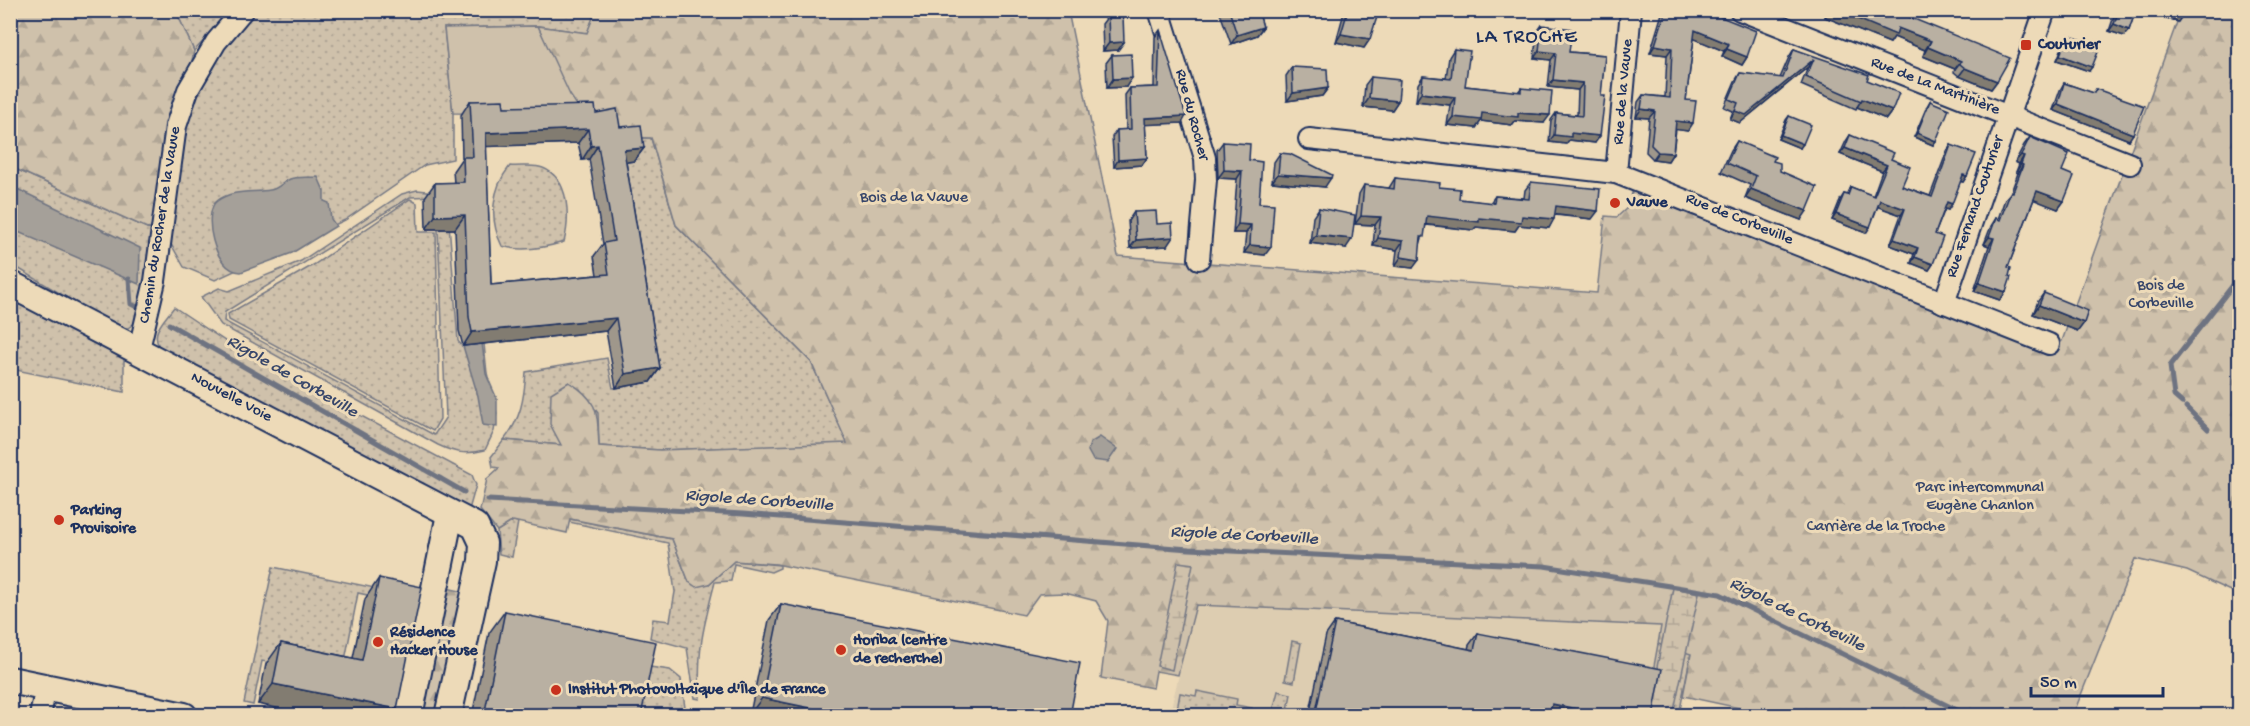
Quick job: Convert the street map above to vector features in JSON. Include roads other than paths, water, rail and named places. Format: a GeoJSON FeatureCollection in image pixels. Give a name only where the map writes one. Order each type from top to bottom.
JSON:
{"type":"FeatureCollection","features":[{"type":"Feature","properties":{"kind":"street","name":"Chemin du Rocher de la Vauve"},"geometry":{"type":"LineString","coordinates":[[139,349],[155,281],[176,126],[188,90],[216,42],[243,10]]}},
{"type":"Feature","properties":{"kind":"street","name":"Rue du Rocher"},"geometry":{"type":"LineString","coordinates":[[1159,10],[1205,158],[1199,259]]}},
{"type":"Feature","properties":{"kind":"street","name":"Rue de la Vauve"},"geometry":{"type":"LineString","coordinates":[[1616,173],[1631,10]]}},
{"type":"Feature","properties":{"kind":"street","name":"Rue de La Martinière"},"geometry":{"type":"LineString","coordinates":[[1740,10],[2130,164]]}},
{"type":"Feature","properties":{"kind":"street","name":"Rue Fernand Couturier"},"geometry":{"type":"LineString","coordinates":[[1944,303],[2045,10]]}},
{"type":"Feature","properties":{"kind":"street","name":"Rue de Corbeville"},"geometry":{"type":"LineString","coordinates":[[1309,139],[1616,173],[2049,344]]}},
{"type":"Feature","properties":{"kind":"street","name":"Nouvelle Voie"},"geometry":{"type":"LineString","coordinates":[[10,284],[139,349],[475,526],[483,543],[482,561],[448,716]]}},
{"type":"Feature","properties":{"kind":"street"},"geometry":{"type":"LineString","coordinates":[[409,716],[450,514]]}},
{"type":"Feature","properties":{"kind":"street"},"geometry":{"type":"LineString","coordinates":[[10,680],[184,716]]}},
{"type":"Feature","properties":{"kind":"street"},"geometry":{"type":"LineString","coordinates":[[40,716],[46,687]]}},
{"type":"Feature","properties":{"kind":"waterway"},"geometry":{"type":"LineString","coordinates":[[2182,403],[2174,396],[2170,366],[2240,276]]}},
{"type":"Feature","properties":{"kind":"waterway","name":"Rigole de Corbeville"},"geometry":{"type":"LineString","coordinates":[[129,279],[131,304],[141,309]]}},
{"type":"Feature","properties":{"kind":"waterway","name":"Rigole de Corbeville"},"geometry":{"type":"LineString","coordinates":[[169,324],[464,492]]}},
{"type":"Feature","properties":{"kind":"waterway"},"geometry":{"type":"LineString","coordinates":[[2186,407],[2208,429]]}},
{"type":"Feature","properties":{"kind":"waterway","name":"Rigole de Corbeville"},"geometry":{"type":"LineString","coordinates":[[488,500],[743,514],[1189,549],[1544,566],[1720,594],[1969,716]]}},
{"type":"Feature","properties":{"kind":"place","name":"Couturier"},"geometry":{"type":"Point","coordinates":[2026,45]}},
{"type":"Feature","properties":{"kind":"place","name":"Vauve"},"geometry":{"type":"Point","coordinates":[1615,203]}},
{"type":"Feature","properties":{"kind":"place","name":"Parking Provisoire"},"geometry":{"type":"Point","coordinates":[59,520]}},
{"type":"Feature","properties":{"kind":"place","name":"Résidence Hacker House"},"geometry":{"type":"Point","coordinates":[378,642]}},
{"type":"Feature","properties":{"kind":"place","name":"Horiba (centre de recherche)"},"geometry":{"type":"Point","coordinates":[841,650]}},
{"type":"Feature","properties":{"kind":"place","name":"Institut Photovoltaïque d'Île de France"},"geometry":{"type":"Point","coordinates":[556,690]}},
{"type":"Feature","properties":{"kind":"district","name":"LA TROCHE"},"geometry":{"type":"Point","coordinates":[1527,38]}},
{"type":"Feature","properties":{"kind":"park label","name":"Bois de la Vauve"},"geometry":{"type":"Point","coordinates":[914,198]}},
{"type":"Feature","properties":{"kind":"park label","name":"Bois de Corbeville"},"geometry":{"type":"Point","coordinates":[2161,295]}},
{"type":"Feature","properties":{"kind":"park label","name":"Parc intercommunal Eugène Chanlon"},"geometry":{"type":"Point","coordinates":[1980,497]}},
{"type":"Feature","properties":{"kind":"park label","name":"Carrière de la Troche"},"geometry":{"type":"Point","coordinates":[1876,527]}}]}
